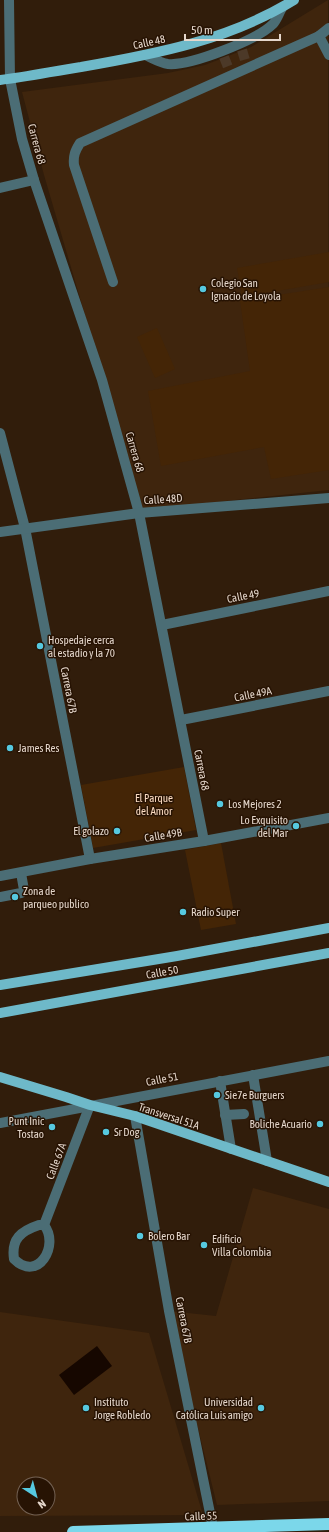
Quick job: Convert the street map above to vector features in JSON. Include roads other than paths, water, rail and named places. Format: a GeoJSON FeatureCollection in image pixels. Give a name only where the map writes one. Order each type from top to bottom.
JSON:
{"type":"FeatureCollection","features":[{"type":"Feature","properties":{"kind":"highway","name":"Calle 55"},"geometry":{"type":"LineString","coordinates":[[73,1532],[329,1524]]}},
{"type":"Feature","properties":{"kind":"main road","name":"Calle 48"},"geometry":{"type":"LineString","coordinates":[[5,79],[145,55],[189,45],[218,36],[252,22],[282,8],[294,0]]}},
{"type":"Feature","properties":{"kind":"main road","name":"Calle 50"},"geometry":{"type":"LineString","coordinates":[[0,985],[177,956],[329,928]]}},
{"type":"Feature","properties":{"kind":"main road","name":"Calle 50"},"geometry":{"type":"LineString","coordinates":[[0,1013],[329,953]]}},
{"type":"Feature","properties":{"kind":"main road","name":"Transversal 51A"},"geometry":{"type":"LineString","coordinates":[[0,1077],[90,1105],[135,1116],[329,1182]]}},
{"type":"Feature","properties":{"kind":"street","name":"Carrera 68"},"geometry":{"type":"LineString","coordinates":[[9,0],[5,79],[34,180],[102,380],[139,513],[204,841]]}},
{"type":"Feature","properties":{"kind":"street"},"geometry":{"type":"LineString","coordinates":[[145,55],[160,62],[169,64],[191,61],[226,63],[244,56],[253,38],[273,24],[282,8]]}},
{"type":"Feature","properties":{"kind":"street"},"geometry":{"type":"LineString","coordinates":[[113,282],[74,165],[73,156],[80,143],[226,63],[244,56],[319,36],[329,28]]}},
{"type":"Feature","properties":{"kind":"street"},"geometry":{"type":"LineString","coordinates":[[319,36],[329,55]]}},
{"type":"Feature","properties":{"kind":"street"},"geometry":{"type":"LineString","coordinates":[[0,188],[34,180]]}},
{"type":"Feature","properties":{"kind":"street","name":"Carrera 67B"},"geometry":{"type":"LineString","coordinates":[[0,433],[25,528],[90,859]]}},
{"type":"Feature","properties":{"kind":"street","name":"Calle 48D"},"geometry":{"type":"LineString","coordinates":[[0,532],[139,513],[329,498]]}},
{"type":"Feature","properties":{"kind":"street","name":"Calle 49"},"geometry":{"type":"LineString","coordinates":[[162,625],[329,591]]}},
{"type":"Feature","properties":{"kind":"street","name":"Calle 49A"},"geometry":{"type":"LineString","coordinates":[[181,720],[329,692]]}},
{"type":"Feature","properties":{"kind":"street","name":"Calle 49B"},"geometry":{"type":"LineString","coordinates":[[0,876],[329,818]]}},
{"type":"Feature","properties":{"kind":"street"},"geometry":{"type":"LineString","coordinates":[[0,897],[23,892],[24,890],[21,873]]}},
{"type":"Feature","properties":{"kind":"street","name":"Calle 51"},"geometry":{"type":"LineString","coordinates":[[0,1123],[220,1080],[329,1061]]}},
{"type":"Feature","properties":{"kind":"street"},"geometry":{"type":"LineString","coordinates":[[253,1075],[267,1161]]}},
{"type":"Feature","properties":{"kind":"street"},"geometry":{"type":"LineString","coordinates":[[220,1080],[231,1149]]}},
{"type":"Feature","properties":{"kind":"street","name":"Calle 67A"},"geometry":{"type":"LineString","coordinates":[[44,1225],[90,1105]]}},
{"type":"Feature","properties":{"kind":"street"},"geometry":{"type":"LineString","coordinates":[[225,1115],[244,1114]]}},
{"type":"Feature","properties":{"kind":"street","name":"Carrera 67B"},"geometry":{"type":"LineString","coordinates":[[135,1116],[169,1311],[213,1528]]}},
{"type":"Feature","properties":{"kind":"tunnel"},"geometry":{"type":"LineString","coordinates":[[242,50],[245,60]]}},
{"type":"Feature","properties":{"kind":"tunnel"},"geometry":{"type":"LineString","coordinates":[[224,57],[228,67]]}},
{"type":"Feature","properties":{"kind":"place","name":"Colegio San Ignacio de Loyola"},"geometry":{"type":"Point","coordinates":[203,289]}},
{"type":"Feature","properties":{"kind":"place","name":"Hospedaje cerca al estadio y la 70"},"geometry":{"type":"Point","coordinates":[40,646]}},
{"type":"Feature","properties":{"kind":"place","name":"James Res"},"geometry":{"type":"Point","coordinates":[10,748]}},
{"type":"Feature","properties":{"kind":"place","name":"Los Mejores 2"},"geometry":{"type":"Point","coordinates":[220,804]}},
{"type":"Feature","properties":{"kind":"place","name":"Lo Exquisito del Mar"},"geometry":{"type":"Point","coordinates":[296,826]}},
{"type":"Feature","properties":{"kind":"place","name":"El golazo"},"geometry":{"type":"Point","coordinates":[117,831]}},
{"type":"Feature","properties":{"kind":"place","name":"Zona de parqueo publico"},"geometry":{"type":"Point","coordinates":[15,897]}},
{"type":"Feature","properties":{"kind":"place","name":"Radio Super"},"geometry":{"type":"Point","coordinates":[183,912]}},
{"type":"Feature","properties":{"kind":"place","name":"Sie7e Burguers"},"geometry":{"type":"Point","coordinates":[217,1095]}},
{"type":"Feature","properties":{"kind":"place","name":"Boliche Acuario"},"geometry":{"type":"Point","coordinates":[320,1124]}},
{"type":"Feature","properties":{"kind":"place","name":"Punt Inic Tostao"},"geometry":{"type":"Point","coordinates":[52,1127]}},
{"type":"Feature","properties":{"kind":"place","name":"Sr Dog"},"geometry":{"type":"Point","coordinates":[106,1132]}},
{"type":"Feature","properties":{"kind":"place","name":"Bolero Bar"},"geometry":{"type":"Point","coordinates":[140,1236]}},
{"type":"Feature","properties":{"kind":"place","name":"Edificio Villa Colombia"},"geometry":{"type":"Point","coordinates":[204,1245]}},
{"type":"Feature","properties":{"kind":"place","name":"Instituto Jorge Robledo"},"geometry":{"type":"Point","coordinates":[86,1408]}},
{"type":"Feature","properties":{"kind":"place","name":"Universidad Católica Luis amigo"},"geometry":{"type":"Point","coordinates":[261,1408]}},
{"type":"Feature","properties":{"kind":"park label","name":"El Parque del Amor"},"geometry":{"type":"Point","coordinates":[154,804]}}]}
